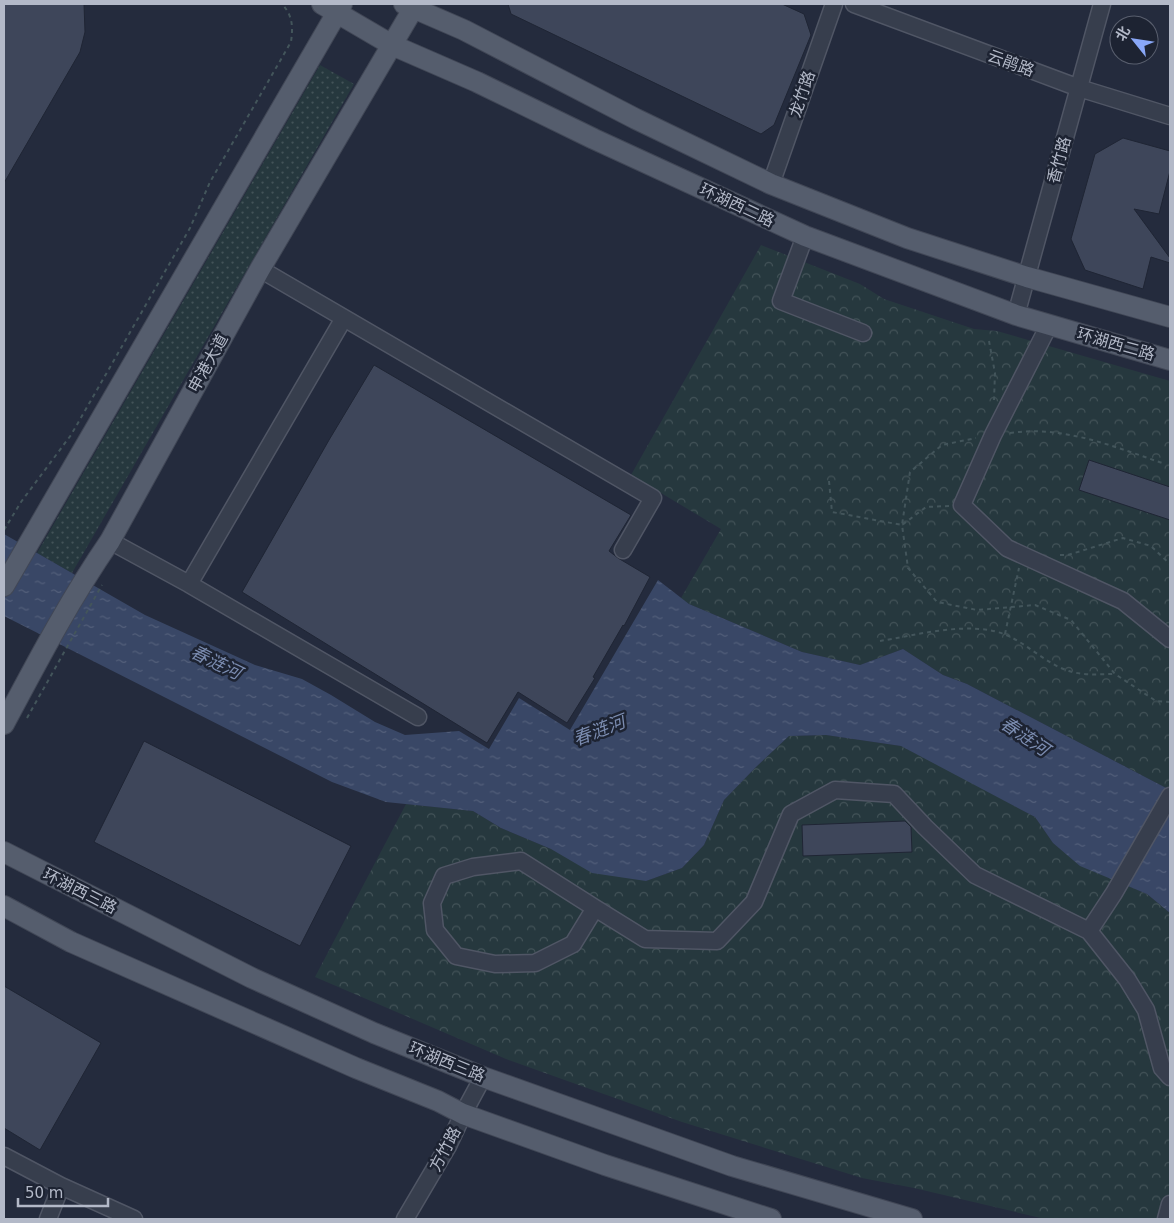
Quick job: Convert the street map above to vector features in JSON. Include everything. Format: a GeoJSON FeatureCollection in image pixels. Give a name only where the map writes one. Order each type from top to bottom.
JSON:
{"type":"FeatureCollection","features":[{"type":"Feature","properties":{"kind":"main road","name":"环湖西二路"},"geometry":{"type":"LineString","coordinates":[[411,5],[464,30],[636,119],[771,184],[907,238],[1027,277],[1170,317]]}},
{"type":"Feature","properties":{"kind":"main road","name":"申港大道"},"geometry":{"type":"LineString","coordinates":[[4,724],[46,646],[94,564],[110,541],[260,270],[392,45],[411,5]]}},
{"type":"Feature","properties":{"kind":"main road","name":"环湖西二路"},"geometry":{"type":"LineString","coordinates":[[334,7],[392,45],[477,82],[594,139],[805,236],[1016,316],[1170,360]]}},
{"type":"Feature","properties":{"kind":"main road"},"geometry":{"type":"LineString","coordinates":[[4,586],[334,7]]}},
{"type":"Feature","properties":{"kind":"main road","name":"环湖西三路"},"geometry":{"type":"LineString","coordinates":[[4,852],[252,978],[374,1033],[483,1077],[732,1166],[912,1219]]}},
{"type":"Feature","properties":{"kind":"main road"},"geometry":{"type":"LineString","coordinates":[[4,906],[71,942],[356,1068],[438,1101],[463,1114],[604,1165],[771,1219]]}},
{"type":"Feature","properties":{"kind":"street","name":"龙竹路"},"geometry":{"type":"LineString","coordinates":[[771,184],[834,4]]}},
{"type":"Feature","properties":{"kind":"street","name":"云鹃路"},"geometry":{"type":"LineString","coordinates":[[854,4],[1079,88],[1170,116]]}},
{"type":"Feature","properties":{"kind":"street","name":"香竹路"},"geometry":{"type":"LineString","coordinates":[[1016,316],[1102,4]]}},
{"type":"Feature","properties":{"kind":"street"},"geometry":{"type":"LineString","coordinates":[[805,236],[781,301],[863,333]]}},
{"type":"Feature","properties":{"kind":"street"},"geometry":{"type":"LineString","coordinates":[[260,270],[653,498],[623,550]]}},
{"type":"Feature","properties":{"kind":"street"},"geometry":{"type":"LineString","coordinates":[[189,584],[344,318]]}},
{"type":"Feature","properties":{"kind":"street"},"geometry":{"type":"LineString","coordinates":[[1049,325],[993,435],[962,505],[1007,548],[1123,601],[1170,639]]}},
{"type":"Feature","properties":{"kind":"street"},"geometry":{"type":"LineString","coordinates":[[110,541],[189,584],[418,717]]}},
{"type":"Feature","properties":{"kind":"street"},"geometry":{"type":"LineString","coordinates":[[595,908],[573,944],[535,963],[495,964],[456,956],[436,930],[432,903],[444,876],[473,867],[520,860],[645,939],[717,941],[754,902],[791,814],[835,790],[894,794],[975,875],[1089,932],[1127,979],[1146,1010],[1162,1068],[1170,1077]]}},
{"type":"Feature","properties":{"kind":"street"},"geometry":{"type":"LineString","coordinates":[[1089,932],[1114,893],[1170,796]]}},
{"type":"Feature","properties":{"kind":"street","name":"方竹路"},"geometry":{"type":"LineString","coordinates":[[405,1219],[448,1146],[483,1077]]}},
{"type":"Feature","properties":{"kind":"street"},"geometry":{"type":"LineString","coordinates":[[4,1156],[61,1186],[134,1219]]}},
{"type":"Feature","properties":{"kind":"street"},"geometry":{"type":"LineString","coordinates":[[48,1219],[61,1186]]}},
{"type":"Feature","properties":{"kind":"street"},"geometry":{"type":"LineString","coordinates":[[1166,1219],[1170,1204]]}},
{"type":"Feature","properties":{"kind":"path"},"geometry":{"type":"LineString","coordinates":[[4,529],[21,502],[50,465],[76,426],[190,228],[210,182],[292,42],[292,19],[282,4]]}},
{"type":"Feature","properties":{"kind":"path"},"geometry":{"type":"LineString","coordinates":[[989,340],[995,373],[994,408]]}},
{"type":"Feature","properties":{"kind":"path"},"geometry":{"type":"LineString","coordinates":[[1165,464],[1088,438],[1030,430],[942,445],[910,472],[902,525],[908,568],[937,602],[977,610],[1035,605],[1071,620],[1115,674],[1156,700],[1170,702]]}},
{"type":"Feature","properties":{"kind":"path"},"geometry":{"type":"LineString","coordinates":[[829,481],[832,512],[902,525],[926,507],[962,505]]}},
{"type":"Feature","properties":{"kind":"path"},"geometry":{"type":"LineString","coordinates":[[1059,555],[1068,555],[1122,538],[1152,546],[1170,564]]}},
{"type":"Feature","properties":{"kind":"path"},"geometry":{"type":"LineString","coordinates":[[1005,634],[1022,556]]}},
{"type":"Feature","properties":{"kind":"path"},"geometry":{"type":"LineString","coordinates":[[26,720],[104,581]]}},
{"type":"Feature","properties":{"kind":"path"},"geometry":{"type":"LineString","coordinates":[[880,641],[950,629],[977,629],[1005,634],[1069,671],[1086,674],[1115,674]]}},
{"type":"Feature","properties":{"kind":"green space"},"geometry":{"type":"Polygon","coordinates":[[[320,65],[354,84],[72,573],[37,553],[320,65]]]}},
{"type":"Feature","properties":{"kind":"green space"},"geometry":{"type":"Polygon","coordinates":[[[761,245],[860,284],[884,299],[974,329],[997,331],[1170,381],[1170,790],[967,684],[943,675],[903,649],[860,665],[802,652],[689,604],[681,598],[721,529],[631,475],[761,245]]]}},
{"type":"Feature","properties":{"kind":"green space"},"geometry":{"type":"Polygon","coordinates":[[[826,735],[901,746],[943,767],[1035,817],[1053,843],[1080,865],[1147,894],[1170,913],[1170,1219],[1045,1219],[914,1188],[862,1178],[682,1122],[506,1059],[315,977],[406,804],[473,811],[501,828],[551,849],[646,881],[682,868],[704,845],[724,800],[789,736],[826,735]]]}},
{"type":"Feature","properties":{"kind":"water","name":"春涟河"},"geometry":{"type":"Polygon","coordinates":[[[4,534],[145,615],[255,665],[302,679],[375,722],[405,735],[459,731],[489,749],[519,698],[570,730],[658,580],[689,604],[802,652],[860,665],[903,649],[943,675],[967,684],[1170,790],[1170,913],[1147,894],[1080,866],[1053,843],[1035,817],[901,746],[826,735],[789,736],[724,800],[704,845],[682,868],[646,881],[592,873],[551,849],[501,828],[473,811],[386,802],[332,782],[4,616],[4,534]]]}},
{"type":"Feature","properties":{"kind":"building"},"geometry":{"type":"Polygon","coordinates":[[[4,4],[84,4],[85,32],[80,52],[4,183],[4,4]]]}},
{"type":"Feature","properties":{"kind":"building"},"geometry":{"type":"Polygon","coordinates":[[[508,4],[782,4],[804,14],[811,35],[774,125],[761,134],[511,14],[508,4]]]}},
{"type":"Feature","properties":{"kind":"building"},"geometry":{"type":"Polygon","coordinates":[[[1123,138],[1170,151],[1170,171],[1159,214],[1134,209],[1170,258],[1170,263],[1151,257],[1143,289],[1085,270],[1071,239],[1095,154],[1123,138]]]}},
{"type":"Feature","properties":{"kind":"building"},"geometry":{"type":"Polygon","coordinates":[[[374,365],[631,515],[609,551],[650,577],[624,626],[593,677],[595,678],[567,723],[518,692],[487,743],[242,592],[374,365]]]}},
{"type":"Feature","properties":{"kind":"building"},"geometry":{"type":"Polygon","coordinates":[[[1089,460],[1170,487],[1170,520],[1079,490],[1089,460]]]}},
{"type":"Feature","properties":{"kind":"building"},"geometry":{"type":"Polygon","coordinates":[[[144,741],[351,846],[300,946],[94,842],[144,741]]]}},
{"type":"Feature","properties":{"kind":"building"},"geometry":{"type":"Polygon","coordinates":[[[905,821],[911,827],[912,852],[803,856],[802,825],[905,821]]]}},
{"type":"Feature","properties":{"kind":"building"},"geometry":{"type":"Polygon","coordinates":[[[4,986],[101,1043],[40,1150],[4,1128],[4,986]]]}}]}
